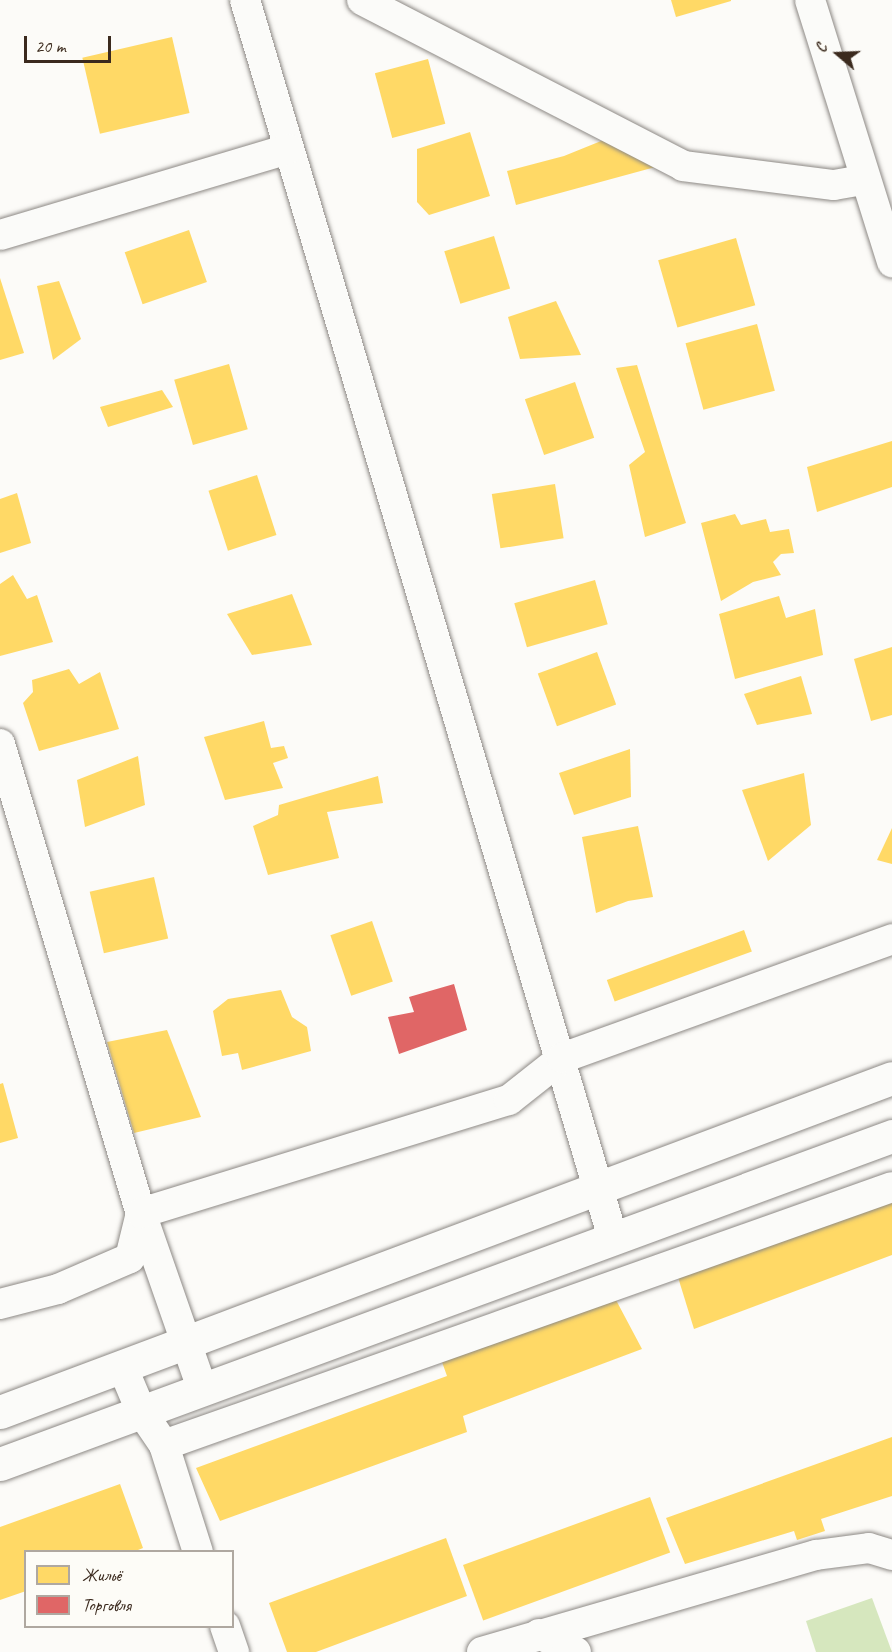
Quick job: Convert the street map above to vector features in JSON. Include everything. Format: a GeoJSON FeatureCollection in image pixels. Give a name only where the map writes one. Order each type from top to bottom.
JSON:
{"type":"FeatureCollection","features":[{"type":"Feature","properties":{"kind":"main road"},"geometry":{"type":"LineString","coordinates":[[0,1412],[892,1078]]}},
{"type":"Feature","properties":{"kind":"main road"},"geometry":{"type":"LineString","coordinates":[[0,1464],[892,1136]]}},
{"type":"Feature","properties":{"kind":"street"},"geometry":{"type":"LineString","coordinates":[[245,0],[562,1058],[596,1188],[613,1238]]}},
{"type":"Feature","properties":{"kind":"street"},"geometry":{"type":"LineString","coordinates":[[362,0],[683,166],[834,185],[863,180]]}},
{"type":"Feature","properties":{"kind":"street"},"geometry":{"type":"LineString","coordinates":[[810,0],[863,180],[891,257]]}},
{"type":"Feature","properties":{"kind":"street"},"geometry":{"type":"LineString","coordinates":[[0,235],[288,148]]}},
{"type":"Feature","properties":{"kind":"street"},"geometry":{"type":"LineString","coordinates":[[0,744],[141,1213],[202,1388]]}},
{"type":"Feature","properties":{"kind":"street"},"geometry":{"type":"LineString","coordinates":[[141,1213],[509,1100],[562,1058],[892,939]]}},
{"type":"Feature","properties":{"kind":"street"},"geometry":{"type":"LineString","coordinates":[[164,1445],[892,1187]]}},
{"type":"Feature","properties":{"kind":"street"},"geometry":{"type":"LineString","coordinates":[[0,1304],[58,1289],[130,1258],[141,1213]]}},
{"type":"Feature","properties":{"kind":"street"},"geometry":{"type":"LineString","coordinates":[[122,1366],[141,1411],[164,1445],[198,1550]]}},
{"type":"Feature","properties":{"kind":"street"},"geometry":{"type":"LineString","coordinates":[[482,1652],[816,1555],[869,1548],[892,1555]]}},
{"type":"Feature","properties":{"kind":"street"},"geometry":{"type":"LineString","coordinates":[[226,1628],[234,1652]]}},
{"type":"Feature","properties":{"kind":"street"},"geometry":{"type":"LineString","coordinates":[[539,1634],[576,1652]]}},
{"type":"Feature","properties":{"kind":"green space"},"geometry":{"type":"Polygon","coordinates":[[[872,1598],[892,1652],[816,1652],[806,1621],[872,1598]]]}},
{"type":"Feature","properties":{"kind":"building: Жильё"},"geometry":{"type":"Polygon","coordinates":[[[671,0],[731,0],[731,1],[676,17],[671,0]]]}},
{"type":"Feature","properties":{"kind":"building: Жильё"},"geometry":{"type":"Polygon","coordinates":[[[172,37],[190,113],[100,134],[82,58],[172,37]]]}},
{"type":"Feature","properties":{"kind":"building: Жильё"},"geometry":{"type":"Polygon","coordinates":[[[428,59],[445,124],[392,138],[375,73],[428,59]]]}},
{"type":"Feature","properties":{"kind":"building: Жильё"},"geometry":{"type":"Polygon","coordinates":[[[470,132],[490,196],[429,215],[417,202],[417,149],[470,132]]]}},
{"type":"Feature","properties":{"kind":"building: Жильё"},"geometry":{"type":"Polygon","coordinates":[[[606,139],[659,166],[516,205],[507,171],[564,156],[606,139]]]}},
{"type":"Feature","properties":{"kind":"building: Жильё"},"geometry":{"type":"Polygon","coordinates":[[[189,230],[207,282],[143,304],[125,252],[189,230]]]}},
{"type":"Feature","properties":{"kind":"building: Жильё"},"geometry":{"type":"Polygon","coordinates":[[[494,236],[510,289],[460,304],[444,251],[494,236]]]}},
{"type":"Feature","properties":{"kind":"building: Жильё"},"geometry":{"type":"Polygon","coordinates":[[[736,238],[755,305],[677,328],[658,260],[736,238]]]}},
{"type":"Feature","properties":{"kind":"building: Жильё"},"geometry":{"type":"Polygon","coordinates":[[[0,278],[24,353],[0,360],[0,278]]]}},
{"type":"Feature","properties":{"kind":"building: Жильё"},"geometry":{"type":"Polygon","coordinates":[[[59,281],[81,339],[53,360],[37,286],[59,281]]]}},
{"type":"Feature","properties":{"kind":"building: Жильё"},"geometry":{"type":"Polygon","coordinates":[[[556,301],[581,355],[520,359],[508,317],[556,301]]]}},
{"type":"Feature","properties":{"kind":"building: Жильё"},"geometry":{"type":"Polygon","coordinates":[[[757,324],[775,391],[703,410],[686,343],[757,324]]]}},
{"type":"Feature","properties":{"kind":"building: Жильё"},"geometry":{"type":"Polygon","coordinates":[[[229,364],[248,429],[193,445],[174,380],[229,364]]]}},
{"type":"Feature","properties":{"kind":"building: Жильё"},"geometry":{"type":"Polygon","coordinates":[[[637,365],[686,523],[645,537],[629,465],[645,452],[616,368],[637,365]]]}},
{"type":"Feature","properties":{"kind":"building: Жильё"},"geometry":{"type":"Polygon","coordinates":[[[575,382],[594,438],[544,455],[525,399],[575,382]]]}},
{"type":"Feature","properties":{"kind":"building: Жильё"},"geometry":{"type":"Polygon","coordinates":[[[162,390],[173,407],[108,427],[100,407],[162,390]]]}},
{"type":"Feature","properties":{"kind":"building: Жильё"},"geometry":{"type":"Polygon","coordinates":[[[892,441],[892,487],[817,512],[807,467],[892,441]]]}},
{"type":"Feature","properties":{"kind":"building: Жильё"},"geometry":{"type":"Polygon","coordinates":[[[257,475],[276,535],[228,551],[208,491],[257,475]]]}},
{"type":"Feature","properties":{"kind":"building: Жильё"},"geometry":{"type":"Polygon","coordinates":[[[555,484],[564,538],[500,548],[492,494],[555,484]]]}},
{"type":"Feature","properties":{"kind":"building: Жильё"},"geometry":{"type":"Polygon","coordinates":[[[17,493],[31,543],[0,553],[0,499],[17,493]]]}},
{"type":"Feature","properties":{"kind":"building: Жильё"},"geometry":{"type":"Polygon","coordinates":[[[735,514],[741,525],[766,519],[770,532],[789,529],[794,553],[781,554],[773,562],[781,575],[753,582],[721,601],[701,523],[735,514]]]}},
{"type":"Feature","properties":{"kind":"building: Жильё"},"geometry":{"type":"Polygon","coordinates":[[[13,575],[27,599],[37,595],[53,642],[0,656],[0,584],[13,575]]]}},
{"type":"Feature","properties":{"kind":"building: Жильё"},"geometry":{"type":"Polygon","coordinates":[[[595,580],[608,624],[527,647],[514,603],[595,580]]]}},
{"type":"Feature","properties":{"kind":"building: Жильё"},"geometry":{"type":"Polygon","coordinates":[[[292,594],[312,645],[252,655],[227,614],[292,594]]]}},
{"type":"Feature","properties":{"kind":"building: Жильё"},"geometry":{"type":"Polygon","coordinates":[[[779,596],[786,618],[815,609],[823,655],[735,679],[719,614],[779,596]]]}},
{"type":"Feature","properties":{"kind":"building: Жильё"},"geometry":{"type":"Polygon","coordinates":[[[892,647],[892,715],[871,721],[854,659],[892,647]]]}},
{"type":"Feature","properties":{"kind":"building: Жильё"},"geometry":{"type":"Polygon","coordinates":[[[597,652],[616,705],[557,726],[538,674],[597,652]]]}},
{"type":"Feature","properties":{"kind":"building: Жильё"},"geometry":{"type":"Polygon","coordinates":[[[69,669],[79,684],[100,672],[119,729],[39,751],[23,703],[33,692],[32,680],[69,669]]]}},
{"type":"Feature","properties":{"kind":"building: Жильё"},"geometry":{"type":"Polygon","coordinates":[[[801,676],[812,714],[757,725],[744,694],[801,676]]]}},
{"type":"Feature","properties":{"kind":"building: Жильё"},"geometry":{"type":"Polygon","coordinates":[[[264,721],[271,748],[284,746],[288,758],[273,763],[283,788],[225,800],[204,737],[264,721]]]}},
{"type":"Feature","properties":{"kind":"building: Жильё"},"geometry":{"type":"Polygon","coordinates":[[[630,749],[631,797],[574,815],[559,773],[630,749]]]}},
{"type":"Feature","properties":{"kind":"building: Жильё"},"geometry":{"type":"Polygon","coordinates":[[[138,756],[145,805],[85,827],[77,780],[138,756]]]}},
{"type":"Feature","properties":{"kind":"building: Жильё"},"geometry":{"type":"Polygon","coordinates":[[[804,773],[811,825],[768,861],[742,790],[804,773]]]}},
{"type":"Feature","properties":{"kind":"building: Жильё"},"geometry":{"type":"Polygon","coordinates":[[[378,776],[383,803],[327,812],[339,858],[268,875],[253,826],[278,815],[279,805],[378,776]]]}},
{"type":"Feature","properties":{"kind":"building: Жильё"},"geometry":{"type":"Polygon","coordinates":[[[638,826],[653,897],[628,901],[596,913],[582,837],[638,826]]]}},
{"type":"Feature","properties":{"kind":"building: Жильё"},"geometry":{"type":"Polygon","coordinates":[[[892,828],[892,864],[877,860],[892,828]]]}},
{"type":"Feature","properties":{"kind":"building: Жильё"},"geometry":{"type":"Polygon","coordinates":[[[154,877],[168,938],[104,953],[90,892],[154,877]]]}},
{"type":"Feature","properties":{"kind":"building: Жильё"},"geometry":{"type":"Polygon","coordinates":[[[372,921],[393,982],[351,996],[330,935],[372,921]]]}},
{"type":"Feature","properties":{"kind":"building: Жильё"},"geometry":{"type":"Polygon","coordinates":[[[744,930],[752,952],[615,1002],[607,980],[744,930]]]}},
{"type":"Feature","properties":{"kind":"building: Жильё"},"geometry":{"type":"Polygon","coordinates":[[[281,990],[292,1017],[307,1027],[311,1051],[242,1070],[238,1053],[222,1056],[213,1011],[228,999],[281,990]]]}},
{"type":"Feature","properties":{"kind":"building: Жильё"},"geometry":{"type":"Polygon","coordinates":[[[167,1030],[201,1117],[134,1133],[107,1042],[167,1030]]]}},
{"type":"Feature","properties":{"kind":"building: Жильё"},"geometry":{"type":"Polygon","coordinates":[[[3,1083],[18,1138],[0,1143],[0,1084],[3,1083]]]}},
{"type":"Feature","properties":{"kind":"building: Жильё"},"geometry":{"type":"Polygon","coordinates":[[[892,1198],[892,1255],[694,1329],[677,1274],[892,1198]]]}},
{"type":"Feature","properties":{"kind":"building: Жильё"},"geometry":{"type":"Polygon","coordinates":[[[616,1300],[642,1349],[463,1416],[467,1432],[220,1521],[196,1468],[447,1376],[442,1362],[616,1300]]]}},
{"type":"Feature","properties":{"kind":"building: Жильё"},"geometry":{"type":"Polygon","coordinates":[[[892,1437],[892,1496],[821,1519],[825,1531],[797,1540],[794,1531],[685,1564],[666,1518],[892,1437]]]}},
{"type":"Feature","properties":{"kind":"building: Жильё"},"geometry":{"type":"Polygon","coordinates":[[[120,1484],[143,1548],[138,1550],[24,1550],[24,1592],[0,1600],[0,1527],[120,1484]]]}},
{"type":"Feature","properties":{"kind":"building: Жильё"},"geometry":{"type":"Polygon","coordinates":[[[650,1497],[670,1552],[483,1621],[463,1565],[650,1497]]]}},
{"type":"Feature","properties":{"kind":"building: Жильё"},"geometry":{"type":"Polygon","coordinates":[[[446,1538],[467,1596],[316,1652],[287,1652],[269,1603],[446,1538]]]}},
{"type":"Feature","properties":{"kind":"building: Торговля"},"geometry":{"type":"Polygon","coordinates":[[[454,984],[467,1030],[399,1054],[388,1017],[414,1012],[409,997],[454,984]]]}}]}
